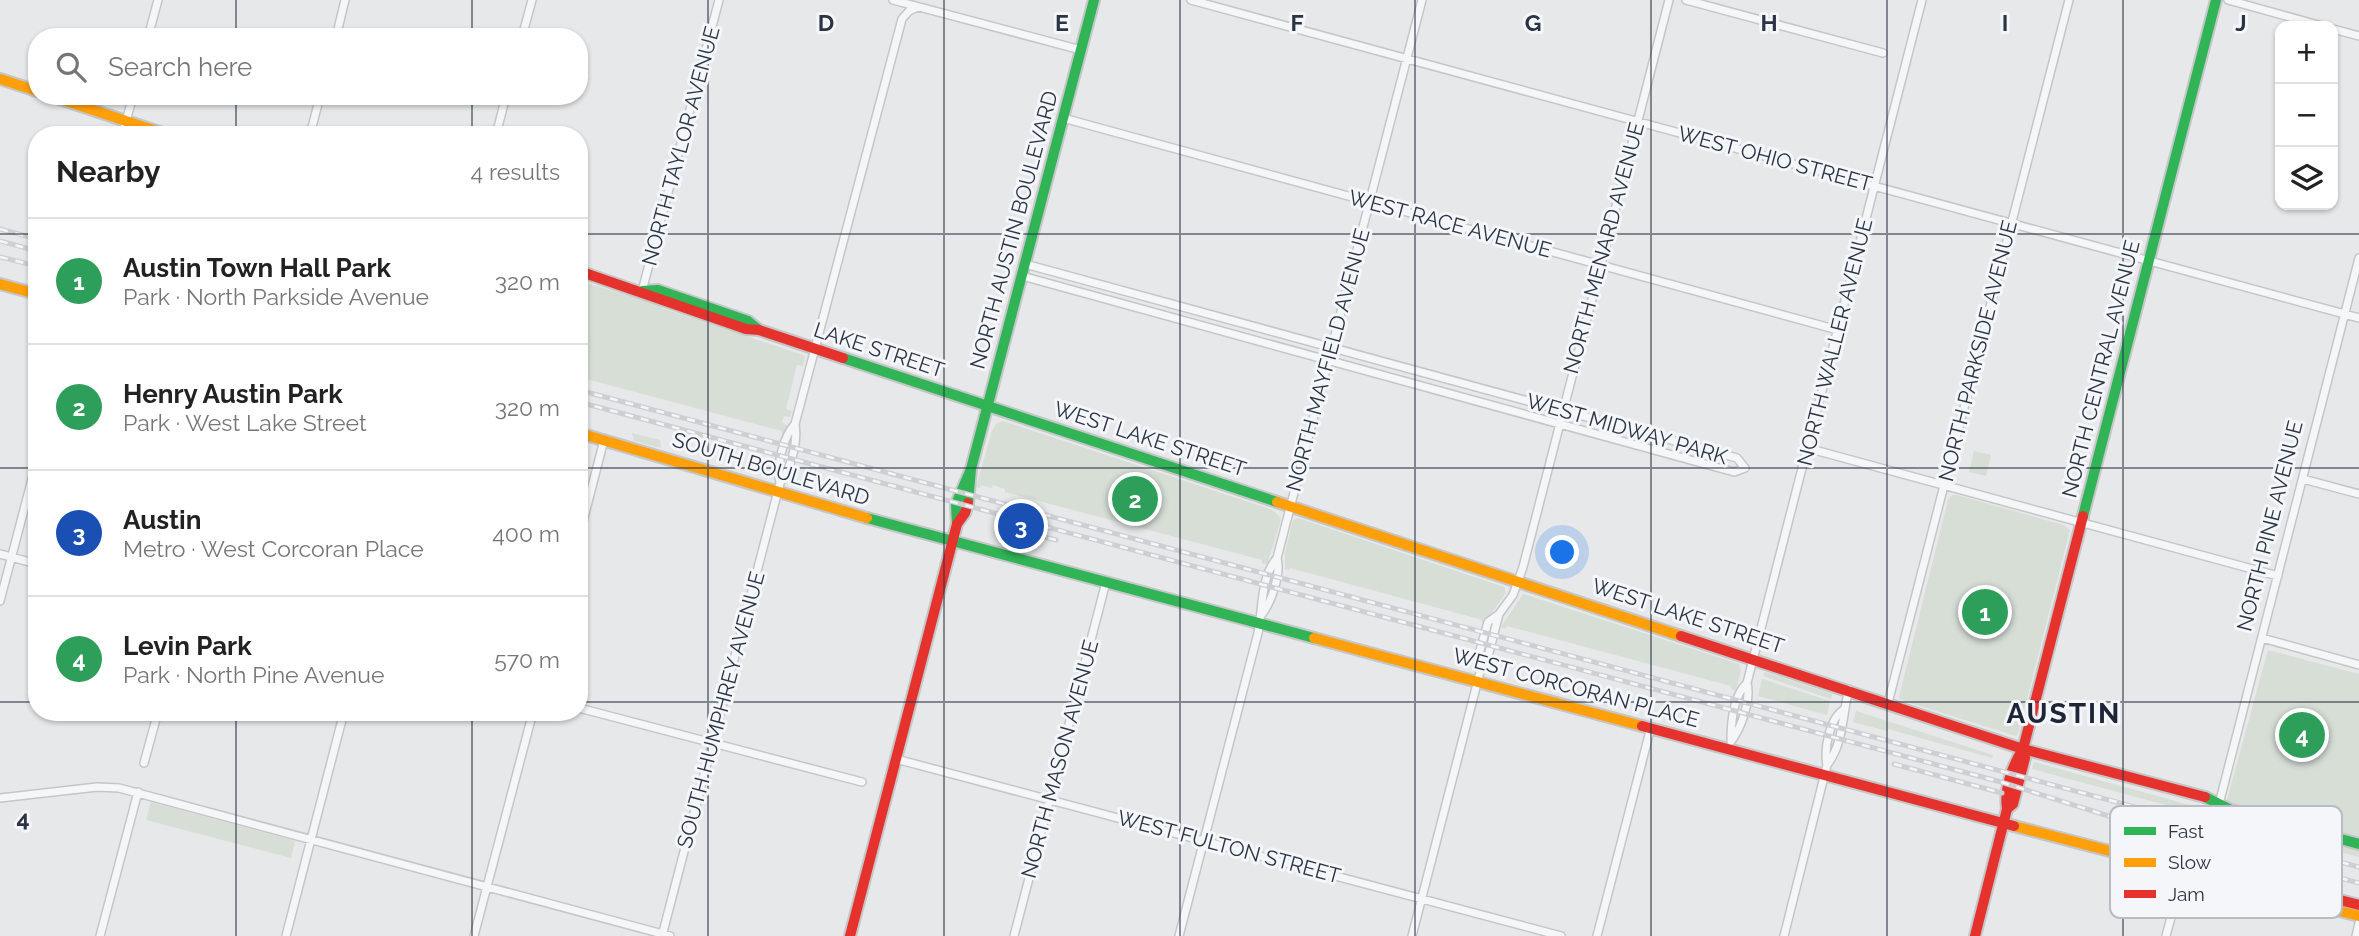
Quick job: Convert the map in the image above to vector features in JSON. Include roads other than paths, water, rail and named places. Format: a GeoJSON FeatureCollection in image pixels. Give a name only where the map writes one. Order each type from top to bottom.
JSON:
{"type":"FeatureCollection","features":[{"type":"Feature","properties":{"kind":"street"},"geometry":{"type":"LineString","coordinates":[[150,28],[158,0]]}},
{"type":"Feature","properties":{"kind":"street"},"geometry":{"type":"LineString","coordinates":[[338,28],[345,0]]}},
{"type":"Feature","properties":{"kind":"street"},"geometry":{"type":"LineString","coordinates":[[524,28],[532,0]]}},
{"type":"Feature","properties":{"kind":"street","name":"NORTH TAYLOR AVENUE"},"geometry":{"type":"LineString","coordinates":[[642,291],[719,0]]}},
{"type":"Feature","properties":{"kind":"street"},"geometry":{"type":"LineString","coordinates":[[893,0],[1081,50]]}},
{"type":"Feature","properties":{"kind":"street","name":"NORTH AUSTIN BOULEVARD"},"geometry":{"type":"LineString","coordinates":[[850,936],[953,541],[957,524],[954,517],[963,481],[971,469],[1094,0]]}},
{"type":"Feature","properties":{"kind":"street","name":"WEST OHIO STREET"},"geometry":{"type":"LineString","coordinates":[[1191,0],[2359,318]]}},
{"type":"Feature","properties":{"kind":"street","name":"NORTH MAYFIELD AVENUE"},"geometry":{"type":"LineString","coordinates":[[1179,936],[1261,619],[1269,606],[1290,505],[1422,0]]}},
{"type":"Feature","properties":{"kind":"street","name":"NORTH MENARD AVENUE"},"geometry":{"type":"LineString","coordinates":[[1412,936],[1478,677],[1477,661],[1488,622],[1500,614],[1513,595],[1518,580],[1669,0]]}},
{"type":"Feature","properties":{"kind":"street"},"geometry":{"type":"LineString","coordinates":[[1686,0],[1882,53]]}},
{"type":"Feature","properties":{"kind":"street","name":"NORTH WALLER AVENUE"},"geometry":{"type":"LineString","coordinates":[[1731,744],[1730,728],[1741,690],[1747,683],[1922,0]]}},
{"type":"Feature","properties":{"kind":"street","name":"NORTH PARKSIDE AVENUE"},"geometry":{"type":"LineString","coordinates":[[1888,702],[2069,0]]}},
{"type":"Feature","properties":{"kind":"street","name":"NORTH CENTRAL AVENUE"},"geometry":{"type":"LineString","coordinates":[[1975,936],[2007,809],[2013,804],[2025,758],[2023,748],[2216,0]]}},
{"type":"Feature","properties":{"kind":"street"},"geometry":{"type":"LineString","coordinates":[[2228,0],[2304,21]]}},
{"type":"Feature","properties":{"kind":"street","name":"SOUTH HUMPHREY AVENUE"},"geometry":{"type":"LineString","coordinates":[[665,935],[779,488],[786,475],[797,433],[795,424],[902,19],[909,11],[918,7]]}},
{"type":"Feature","properties":{"kind":"street"},"geometry":{"type":"LineString","coordinates":[[2338,30],[2359,36]]}},
{"type":"Feature","properties":{"kind":"street"},"geometry":{"type":"LineString","coordinates":[[0,79],[28,88]]}},
{"type":"Feature","properties":{"kind":"street"},"geometry":{"type":"LineString","coordinates":[[78,105],[141,126]]}},
{"type":"Feature","properties":{"kind":"street"},"geometry":{"type":"LineString","coordinates":[[124,126],[130,105]]}},
{"type":"Feature","properties":{"kind":"street"},"geometry":{"type":"LineString","coordinates":[[312,126],[318,105]]}},
{"type":"Feature","properties":{"kind":"street"},"geometry":{"type":"LineString","coordinates":[[498,126],[504,105]]}},
{"type":"Feature","properties":{"kind":"street","name":"WEST RACE AVENUE"},"geometry":{"type":"LineString","coordinates":[[1063,118],[1838,330]]}},
{"type":"Feature","properties":{"kind":"street","name":"NORTH PINE AVENUE"},"geometry":{"type":"LineString","coordinates":[[2219,804],[2359,258]]}},
{"type":"Feature","properties":{"kind":"street","name":"WEST MIDWAY PARK"},"geometry":{"type":"LineString","coordinates":[[1022,276],[1734,472],[1745,468],[1737,458],[1025,264]]}},
{"type":"Feature","properties":{"kind":"street","name":"LAKE STREET"},"geometry":{"type":"LineString","coordinates":[[588,274],[642,291],[658,290],[748,321],[759,330],[988,405]]}},
{"type":"Feature","properties":{"kind":"street"},"geometry":{"type":"LineString","coordinates":[[0,284],[28,292]]}},
{"type":"Feature","properties":{"kind":"street","name":"WEST LAKE STREET"},"geometry":{"type":"LineString","coordinates":[[988,405],[2023,748],[2207,798],[2223,806]]}},
{"type":"Feature","properties":{"kind":"street","name":"SOUTH BOULEVARD"},"geometry":{"type":"LineString","coordinates":[[588,436],[779,488],[953,541]]}},
{"type":"Feature","properties":{"kind":"street"},"geometry":{"type":"LineString","coordinates":[[588,502],[604,440]]}},
{"type":"Feature","properties":{"kind":"street"},"geometry":{"type":"LineString","coordinates":[[1677,456],[1681,443]]}},
{"type":"Feature","properties":{"kind":"street"},"geometry":{"type":"LineString","coordinates":[[1807,448],[2278,576]]}},
{"type":"Feature","properties":{"kind":"street"},"geometry":{"type":"LineString","coordinates":[[2303,479],[2359,494]]}},
{"type":"Feature","properties":{"kind":"street"},"geometry":{"type":"LineString","coordinates":[[0,601],[28,494]]}},
{"type":"Feature","properties":{"kind":"street","name":"WEST CORCORAN PLACE"},"geometry":{"type":"LineString","coordinates":[[953,541],[1106,582],[1261,619],[1651,727],[1731,744],[2110,851]]}},
{"type":"Feature","properties":{"kind":"street"},"geometry":{"type":"LineString","coordinates":[[0,554],[28,562]]}},
{"type":"Feature","properties":{"kind":"street","name":"NORTH MASON AVENUE"},"geometry":{"type":"LineString","coordinates":[[1014,936],[1106,582]]}},
{"type":"Feature","properties":{"kind":"street"},"geometry":{"type":"LineString","coordinates":[[2262,638],[2359,665]]}},
{"type":"Feature","properties":{"kind":"street"},"geometry":{"type":"LineString","coordinates":[[1784,936],[1826,770],[1825,754],[1836,715],[1843,710],[1849,689]]}},
{"type":"Feature","properties":{"kind":"street"},"geometry":{"type":"LineString","coordinates":[[588,710],[862,782]]}},
{"type":"Feature","properties":{"kind":"street"},"geometry":{"type":"LineString","coordinates":[[144,763],[156,721]]}},
{"type":"Feature","properties":{"kind":"street"},"geometry":{"type":"LineString","coordinates":[[286,936],[342,721]]}},
{"type":"Feature","properties":{"kind":"street"},"geometry":{"type":"LineString","coordinates":[[474,936],[531,721]]}},
{"type":"Feature","properties":{"kind":"street"},"geometry":{"type":"LineString","coordinates":[[1598,936],[1651,727]]}},
{"type":"Feature","properties":{"kind":"street","name":"WEST FULTON STREET"},"geometry":{"type":"LineString","coordinates":[[896,759],[1561,936]]}},
{"type":"Feature","properties":{"kind":"street"},"geometry":{"type":"LineString","coordinates":[[0,798],[97,787],[119,788],[665,935]]}},
{"type":"Feature","properties":{"kind":"street"},"geometry":{"type":"LineString","coordinates":[[100,936],[138,792]]}},
{"type":"Feature","properties":{"kind":"street","name":"WEST LAKE STREET"},"geometry":{"type":"LineString","coordinates":[[2342,839],[2359,844]]}},
{"type":"Feature","properties":{"kind":"street"},"geometry":{"type":"LineString","coordinates":[[2342,901],[2359,905]]}},
{"type":"Feature","properties":{"kind":"street"},"geometry":{"type":"LineString","coordinates":[[2342,912],[2359,916]]}},
{"type":"Feature","properties":{"kind":"street"},"geometry":{"type":"LineString","coordinates":[[2166,936],[2171,918]]}},
{"type":"Feature","properties":{"kind":"street"},"geometry":{"type":"LineString","coordinates":[[2356,936],[2359,923]]}},
{"type":"Feature","properties":{"kind":"railway"},"geometry":{"type":"LineString","coordinates":[[0,229],[28,237]]}},
{"type":"Feature","properties":{"kind":"railway"},"geometry":{"type":"LineString","coordinates":[[0,241],[28,249]]}},
{"type":"Feature","properties":{"kind":"railway"},"geometry":{"type":"LineString","coordinates":[[0,257],[28,264]]}},
{"type":"Feature","properties":{"kind":"railway"},"geometry":{"type":"LineString","coordinates":[[588,392],[2131,806]]}},
{"type":"Feature","properties":{"kind":"railway"},"geometry":{"type":"LineString","coordinates":[[588,404],[2001,782],[2110,816]]}},
{"type":"Feature","properties":{"kind":"railway"},"geometry":{"type":"LineString","coordinates":[[1002,526],[1056,540]]}},
{"type":"Feature","properties":{"kind":"railway"},"geometry":{"type":"LineString","coordinates":[[1894,764],[2002,793]]}},
{"type":"Feature","properties":{"kind":"railway"},"geometry":{"type":"LineString","coordinates":[[2342,862],[2359,867]]}},
{"type":"Feature","properties":{"kind":"railway"},"geometry":{"type":"LineString","coordinates":[[2342,878],[2359,883]]}},
{"type":"Feature","properties":{"kind":"place","name":"Henry Austin Park"},"geometry":{"type":"Point","coordinates":[1135,499]}},
{"type":"Feature","properties":{"kind":"place","name":"Austin"},"geometry":{"type":"Point","coordinates":[1021,526]}},
{"type":"Feature","properties":{"kind":"place","name":"Austin Town Hall Park"},"geometry":{"type":"Point","coordinates":[1985,612]}},
{"type":"Feature","properties":{"kind":"place","name":"Levin Park"},"geometry":{"type":"Point","coordinates":[2302,735]}},
{"type":"Feature","properties":{"kind":"district","name":"AUSTIN"},"geometry":{"type":"Point","coordinates":[2064,713]}}]}
